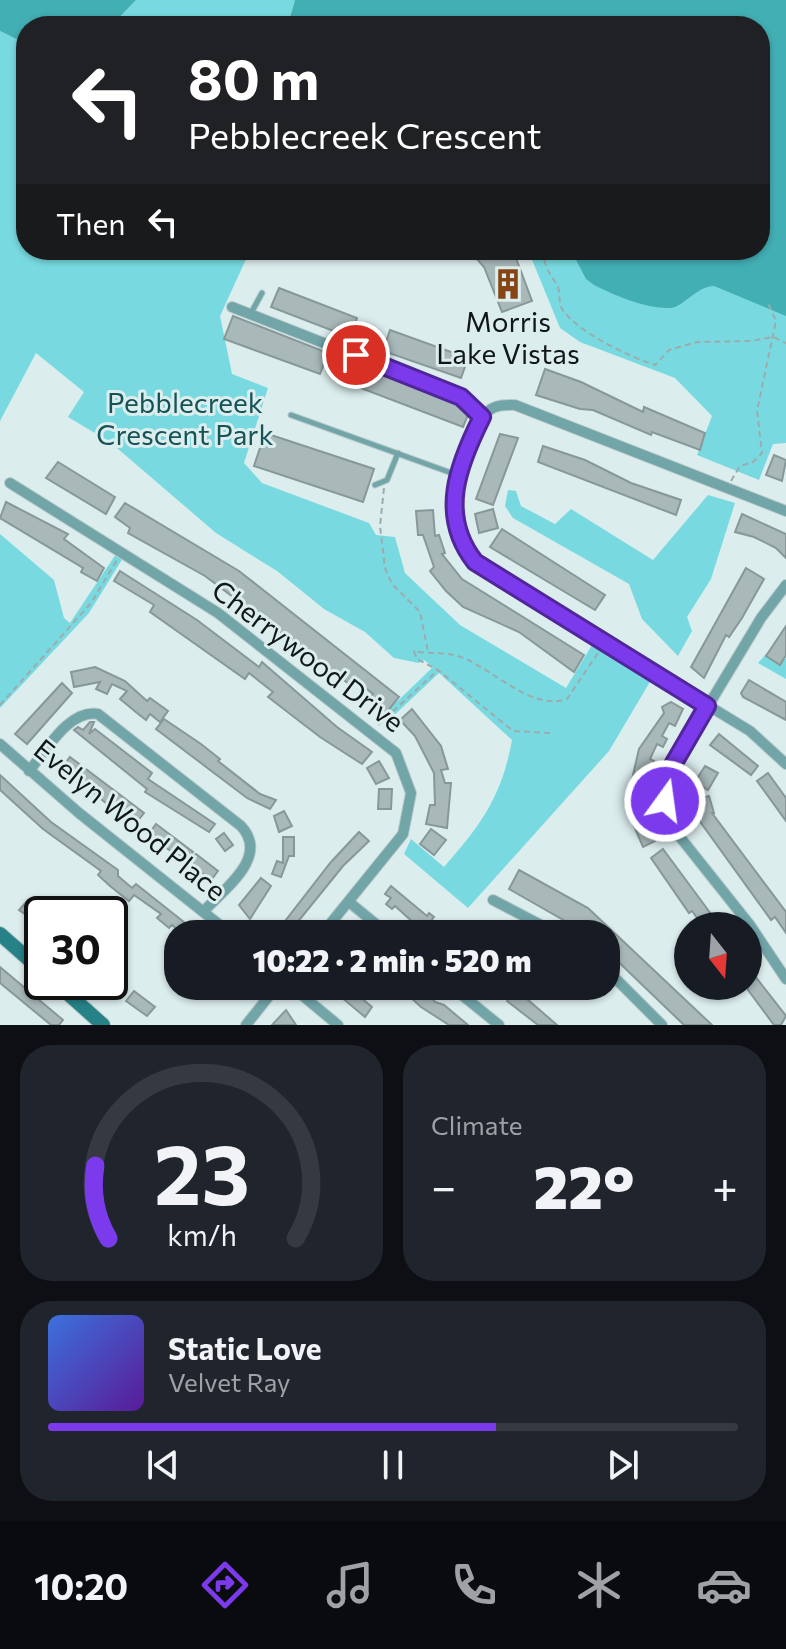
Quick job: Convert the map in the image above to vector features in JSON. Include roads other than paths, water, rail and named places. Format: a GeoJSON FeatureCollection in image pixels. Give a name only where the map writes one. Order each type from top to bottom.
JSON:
{"type":"FeatureCollection","features":[{"type":"Feature","properties":{"kind":"street"},"geometry":{"type":"LineString","coordinates":[[232,307],[461,397],[482,417]]}},
{"type":"Feature","properties":{"kind":"street"},"geometry":{"type":"LineString","coordinates":[[786,511],[515,405],[497,406],[482,417],[458,475],[452,501],[455,523],[475,562],[750,731],[786,764]]}},
{"type":"Feature","properties":{"kind":"street","name":"Cherrywood Drive"},"geometry":{"type":"LineString","coordinates":[[10,483],[218,613],[387,742],[403,765],[411,793],[403,834],[334,920]]}},
{"type":"Feature","properties":{"kind":"street"},"geometry":{"type":"LineString","coordinates":[[786,585],[761,618],[665,780],[667,814],[681,840],[750,925],[786,979]]}},
{"type":"Feature","properties":{"kind":"street"},"geometry":{"type":"LineString","coordinates":[[29,771],[74,719],[87,713],[98,714],[241,826],[250,841],[249,859],[204,911]]}},
{"type":"Feature","properties":{"kind":"street","name":"Evelyn Wood Place"},"geometry":{"type":"LineString","coordinates":[[0,744],[29,771],[215,920]]}},
{"type":"Feature","properties":{"kind":"street"},"geometry":{"type":"LineString","coordinates":[[493,900],[531,920]]}},
{"type":"Feature","properties":{"kind":"street"},"geometry":{"type":"LineString","coordinates":[[349,902],[371,920]]}},
{"type":"Feature","properties":{"kind":"street"},"geometry":{"type":"LineString","coordinates":[[0,934],[24,955]]}},
{"type":"Feature","properties":{"kind":"street"},"geometry":{"type":"LineString","coordinates":[[620,983],[662,1025]]}},
{"type":"Feature","properties":{"kind":"street"},"geometry":{"type":"LineString","coordinates":[[75,1000],[103,1025]]}},
{"type":"Feature","properties":{"kind":"street"},"geometry":{"type":"LineString","coordinates":[[246,1025],[266,1000]]}},
{"type":"Feature","properties":{"kind":"street"},"geometry":{"type":"LineString","coordinates":[[308,1000],[338,1025]]}},
{"type":"Feature","properties":{"kind":"street"},"geometry":{"type":"LineString","coordinates":[[468,1000],[499,1025]]}},
{"type":"Feature","properties":{"kind":"lane"},"geometry":{"type":"LineString","coordinates":[[251,314],[262,293]]}},
{"type":"Feature","properties":{"kind":"lane"},"geometry":{"type":"LineString","coordinates":[[291,415],[458,475]]}},
{"type":"Feature","properties":{"kind":"lane"},"geometry":{"type":"LineString","coordinates":[[375,485],[384,483],[398,453]]}},
{"type":"Feature","properties":{"kind":"place","name":"Morris Lake Vistas"},"geometry":{"type":"Point","coordinates":[508,284]}},
{"type":"Feature","properties":{"kind":"park label","name":"Pebblecreek Crescent Park"},"geometry":{"type":"Point","coordinates":[185,419]}}]}
